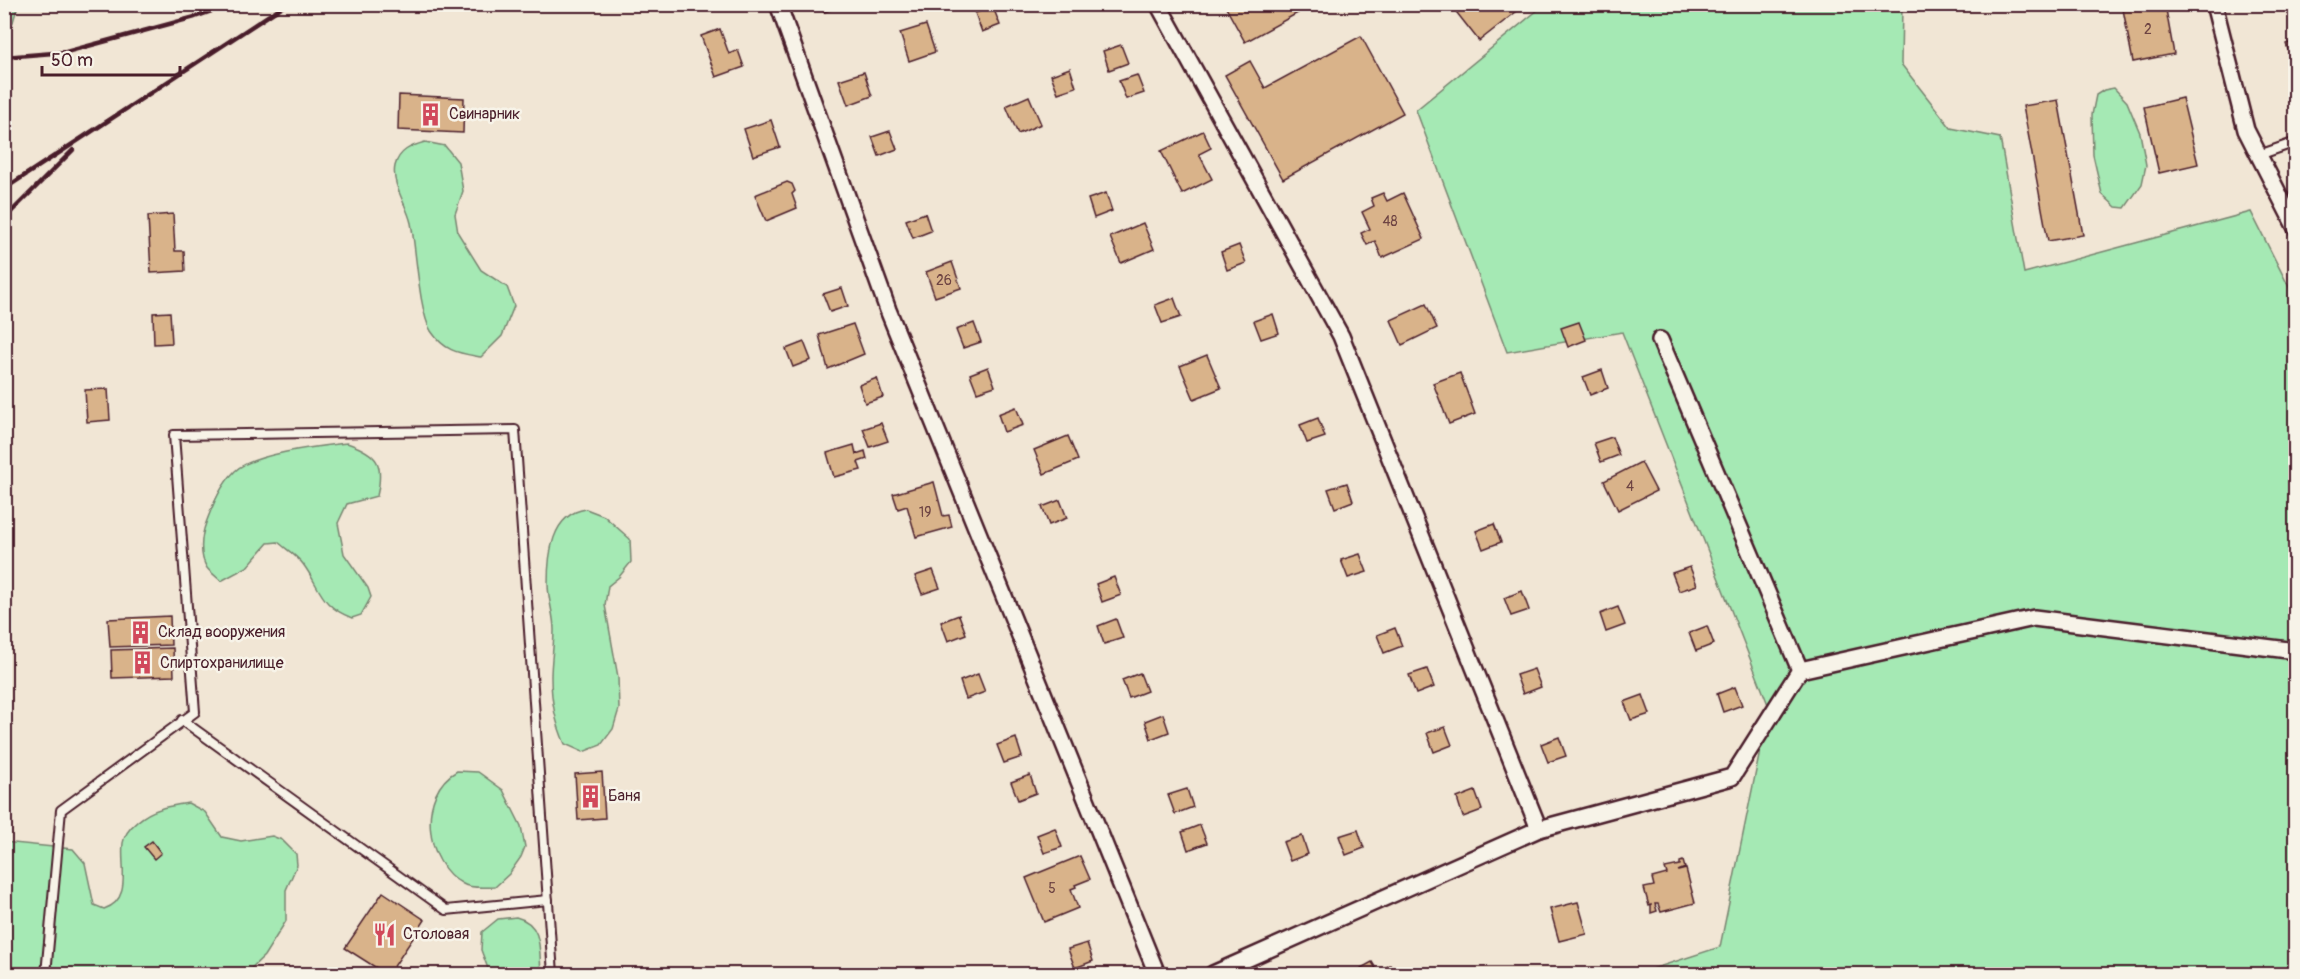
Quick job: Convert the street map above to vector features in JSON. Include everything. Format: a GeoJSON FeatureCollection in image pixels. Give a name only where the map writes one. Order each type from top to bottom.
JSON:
{"type":"FeatureCollection","features":[{"type":"Feature","properties":{"kind":"street"},"geometry":{"type":"LineString","coordinates":[[778,4],[888,310],[1157,975]]}},
{"type":"Feature","properties":{"kind":"street"},"geometry":{"type":"LineString","coordinates":[[1158,4],[1341,336],[1539,829]]}},
{"type":"Feature","properties":{"kind":"street"},"geometry":{"type":"LineString","coordinates":[[2214,4],[2246,130],[2295,228]]}},
{"type":"Feature","properties":{"kind":"street"},"geometry":{"type":"LineString","coordinates":[[1660,340],[1800,669]]}},
{"type":"Feature","properties":{"kind":"street"},"geometry":{"type":"LineString","coordinates":[[1213,975],[1539,829],[1732,777],[1800,669],[2034,618],[2295,651]]}},
{"type":"Feature","properties":{"kind":"lane"},"geometry":{"type":"LineString","coordinates":[[2259,155],[2295,142]]}},
{"type":"Feature","properties":{"kind":"lane"},"geometry":{"type":"LineString","coordinates":[[46,975],[61,810],[195,712],[174,435],[515,430],[553,975]]}},
{"type":"Feature","properties":{"kind":"lane"},"geometry":{"type":"LineString","coordinates":[[182,720],[446,910],[548,900]]}},
{"type":"Feature","properties":{"kind":"green space"},"geometry":{"type":"Polygon","coordinates":[[[5,4],[18,5],[13,22],[5,33],[5,4]]]}},
{"type":"Feature","properties":{"kind":"green space"},"geometry":{"type":"Polygon","coordinates":[[[1544,5],[1902,5],[1901,64],[1951,128],[2000,138],[2024,273],[2251,212],[2295,299],[2295,974],[1637,974],[1720,947],[1769,707],[1622,332],[1507,352],[1416,110],[1544,5]]]}},
{"type":"Feature","properties":{"kind":"green space"},"geometry":{"type":"Polygon","coordinates":[[[2114,88],[2127,102],[2140,133],[2146,165],[2142,184],[2125,208],[2116,207],[2102,194],[2093,155],[2092,115],[2096,95],[2114,88]]]}},
{"type":"Feature","properties":{"kind":"green space"},"geometry":{"type":"Polygon","coordinates":[[[425,142],[445,146],[458,162],[463,191],[455,214],[458,233],[481,270],[507,287],[514,306],[502,336],[481,357],[459,353],[447,347],[436,338],[427,322],[418,279],[411,223],[394,173],[399,156],[403,152],[425,142]]]}},
{"type":"Feature","properties":{"kind":"green space"},"geometry":{"type":"Polygon","coordinates":[[[347,443],[372,456],[377,462],[380,476],[377,496],[347,504],[338,523],[344,554],[368,588],[371,597],[361,615],[352,618],[333,608],[322,596],[301,561],[278,542],[268,543],[247,567],[221,581],[209,570],[204,563],[202,552],[204,528],[218,495],[235,471],[257,459],[272,455],[347,443]]]}},
{"type":"Feature","properties":{"kind":"green space"},"geometry":{"type":"Polygon","coordinates":[[[586,509],[604,516],[630,539],[631,562],[608,586],[605,605],[618,677],[619,709],[613,729],[601,745],[583,752],[565,744],[555,711],[551,677],[554,624],[548,584],[551,549],[559,528],[565,519],[586,509]]]}},
{"type":"Feature","properties":{"kind":"green space"},"geometry":{"type":"Polygon","coordinates":[[[457,771],[478,772],[503,790],[521,826],[525,847],[521,857],[509,874],[495,887],[474,887],[463,884],[450,874],[440,861],[433,845],[430,828],[431,811],[436,795],[444,781],[457,771]]]}},
{"type":"Feature","properties":{"kind":"green space"},"geometry":{"type":"Polygon","coordinates":[[[188,803],[205,812],[222,837],[241,841],[272,836],[282,840],[296,854],[297,865],[286,890],[286,921],[264,956],[245,974],[5,974],[4,842],[73,849],[85,863],[94,905],[104,909],[113,905],[122,890],[123,843],[128,832],[137,822],[154,811],[188,803]]]}},
{"type":"Feature","properties":{"kind":"green space"},"geometry":{"type":"Polygon","coordinates":[[[516,917],[525,921],[536,932],[540,948],[541,974],[490,974],[481,950],[482,932],[498,919],[516,917]]]}},
{"type":"Feature","properties":{"kind":"building"},"geometry":{"type":"Polygon","coordinates":[[[821,4],[842,4],[842,6],[824,12],[821,4]]]}},
{"type":"Feature","properties":{"kind":"building"},"geometry":{"type":"Polygon","coordinates":[[[1224,4],[1314,4],[1245,42],[1224,4]]]}},
{"type":"Feature","properties":{"kind":"building"},"geometry":{"type":"Polygon","coordinates":[[[1450,4],[1526,4],[1479,41],[1450,4]]]}},
{"type":"Feature","properties":{"kind":"building"},"geometry":{"type":"Polygon","coordinates":[[[2122,4],[2165,4],[2174,54],[2133,62],[2122,4]]]}},
{"type":"Feature","properties":{"kind":"building"},"geometry":{"type":"Polygon","coordinates":[[[993,7],[1000,25],[982,32],[975,13],[993,7]]]}},
{"type":"Feature","properties":{"kind":"building"},"geometry":{"type":"Polygon","coordinates":[[[926,25],[935,52],[909,61],[900,33],[926,25]]]}},
{"type":"Feature","properties":{"kind":"building"},"geometry":{"type":"Polygon","coordinates":[[[720,29],[729,54],[738,50],[744,67],[716,77],[701,36],[720,29]]]}},
{"type":"Feature","properties":{"kind":"building"},"geometry":{"type":"Polygon","coordinates":[[[1361,36],[1403,113],[1283,179],[1225,75],[1250,61],[1265,88],[1361,36]]]}},
{"type":"Feature","properties":{"kind":"building"},"geometry":{"type":"Polygon","coordinates":[[[2296,41],[2296,71],[2286,44],[2296,41]]]}},
{"type":"Feature","properties":{"kind":"building"},"geometry":{"type":"Polygon","coordinates":[[[1121,45],[1128,63],[1109,70],[1103,51],[1121,45]]]}},
{"type":"Feature","properties":{"kind":"building"},"geometry":{"type":"Polygon","coordinates":[[[1070,68],[1076,87],[1058,93],[1051,75],[1070,68]]]}},
{"type":"Feature","properties":{"kind":"building"},"geometry":{"type":"Polygon","coordinates":[[[864,72],[872,96],[848,105],[839,80],[864,72]]]}},
{"type":"Feature","properties":{"kind":"building"},"geometry":{"type":"Polygon","coordinates":[[[1137,75],[1144,93],[1126,99],[1119,81],[1137,75]]]}},
{"type":"Feature","properties":{"kind":"building","name":"Свинарник"},"geometry":{"type":"Polygon","coordinates":[[[399,95],[464,98],[463,133],[398,130],[399,95]]]}},
{"type":"Feature","properties":{"kind":"building"},"geometry":{"type":"Polygon","coordinates":[[[1029,96],[1041,124],[1018,134],[1006,106],[1029,96]]]}},
{"type":"Feature","properties":{"kind":"building"},"geometry":{"type":"Polygon","coordinates":[[[2182,98],[2198,164],[2159,173],[2144,107],[2182,98]]]}},
{"type":"Feature","properties":{"kind":"building"},"geometry":{"type":"Polygon","coordinates":[[[2058,100],[2083,235],[2048,241],[2023,106],[2058,100]]]}},
{"type":"Feature","properties":{"kind":"building"},"geometry":{"type":"Polygon","coordinates":[[[771,120],[780,147],[753,156],[744,129],[771,120]]]}},
{"type":"Feature","properties":{"kind":"building"},"geometry":{"type":"Polygon","coordinates":[[[890,131],[897,149],[879,156],[872,137],[890,131]]]}},
{"type":"Feature","properties":{"kind":"building"},"geometry":{"type":"Polygon","coordinates":[[[1203,131],[1211,148],[1199,154],[1212,179],[1182,194],[1161,151],[1203,131]]]}},
{"type":"Feature","properties":{"kind":"building"},"geometry":{"type":"Polygon","coordinates":[[[787,182],[792,184],[795,191],[792,194],[797,208],[766,221],[755,195],[787,182]]]}},
{"type":"Feature","properties":{"kind":"building"},"geometry":{"type":"Polygon","coordinates":[[[1106,193],[1112,211],[1094,218],[1088,199],[1106,193]]]}},
{"type":"Feature","properties":{"kind":"building"},"geometry":{"type":"Polygon","coordinates":[[[1383,193],[1387,201],[1403,193],[1424,239],[1382,258],[1375,241],[1367,245],[1361,233],[1370,229],[1362,212],[1374,206],[1371,198],[1383,193]]]}},
{"type":"Feature","properties":{"kind":"building"},"geometry":{"type":"Polygon","coordinates":[[[925,213],[931,231],[913,238],[906,220],[925,213]]]}},
{"type":"Feature","properties":{"kind":"building"},"geometry":{"type":"Polygon","coordinates":[[[173,214],[175,251],[184,251],[185,271],[151,273],[148,216],[173,214]]]}},
{"type":"Feature","properties":{"kind":"building"},"geometry":{"type":"Polygon","coordinates":[[[1143,223],[1154,249],[1121,263],[1110,237],[1143,223]]]}},
{"type":"Feature","properties":{"kind":"building"},"geometry":{"type":"Polygon","coordinates":[[[1239,245],[1246,263],[1227,270],[1221,252],[1239,245]]]}},
{"type":"Feature","properties":{"kind":"building"},"geometry":{"type":"Polygon","coordinates":[[[952,262],[961,288],[935,297],[926,272],[952,262]]]}},
{"type":"Feature","properties":{"kind":"building"},"geometry":{"type":"Polygon","coordinates":[[[842,288],[848,306],[830,312],[823,294],[842,288]]]}},
{"type":"Feature","properties":{"kind":"building"},"geometry":{"type":"Polygon","coordinates":[[[1174,298],[1181,317],[1162,323],[1155,305],[1174,298]]]}},
{"type":"Feature","properties":{"kind":"building"},"geometry":{"type":"Polygon","coordinates":[[[1426,304],[1437,328],[1402,345],[1391,320],[1426,304]]]}},
{"type":"Feature","properties":{"kind":"building"},"geometry":{"type":"Polygon","coordinates":[[[170,312],[172,343],[154,344],[153,313],[170,312]]]}},
{"type":"Feature","properties":{"kind":"building"},"geometry":{"type":"Polygon","coordinates":[[[1273,314],[1279,333],[1261,339],[1254,321],[1273,314]]]}},
{"type":"Feature","properties":{"kind":"building"},"geometry":{"type":"Polygon","coordinates":[[[1579,322],[1586,340],[1568,347],[1561,328],[1579,322]]]}},
{"type":"Feature","properties":{"kind":"building"},"geometry":{"type":"Polygon","coordinates":[[[974,323],[981,342],[963,348],[956,330],[974,323]]]}},
{"type":"Feature","properties":{"kind":"building"},"geometry":{"type":"Polygon","coordinates":[[[853,324],[864,354],[828,369],[819,335],[853,324]]]}},
{"type":"Feature","properties":{"kind":"building"},"geometry":{"type":"Polygon","coordinates":[[[804,342],[811,360],[793,367],[786,349],[804,342]]]}},
{"type":"Feature","properties":{"kind":"building"},"geometry":{"type":"Polygon","coordinates":[[[1207,355],[1221,388],[1194,399],[1180,366],[1207,355]]]}},
{"type":"Feature","properties":{"kind":"building"},"geometry":{"type":"Polygon","coordinates":[[[988,367],[995,386],[977,392],[970,374],[988,367]]]}},
{"type":"Feature","properties":{"kind":"building"},"geometry":{"type":"Polygon","coordinates":[[[1602,370],[1608,388],[1590,395],[1583,377],[1602,370]]]}},
{"type":"Feature","properties":{"kind":"building"},"geometry":{"type":"Polygon","coordinates":[[[1460,373],[1475,414],[1449,424],[1433,383],[1460,373]]]}},
{"type":"Feature","properties":{"kind":"building"},"geometry":{"type":"Polygon","coordinates":[[[877,378],[883,397],[865,403],[859,385],[877,378]]]}},
{"type":"Feature","properties":{"kind":"building"},"geometry":{"type":"Polygon","coordinates":[[[108,389],[110,420],[87,422],[85,390],[108,389]]]}},
{"type":"Feature","properties":{"kind":"building"},"geometry":{"type":"Polygon","coordinates":[[[1016,407],[1023,425],[1004,432],[998,414],[1016,407]]]}},
{"type":"Feature","properties":{"kind":"building"},"geometry":{"type":"Polygon","coordinates":[[[1318,418],[1325,437],[1307,443],[1300,425],[1318,418]]]}},
{"type":"Feature","properties":{"kind":"building"},"geometry":{"type":"Polygon","coordinates":[[[881,423],[888,441],[870,447],[863,429],[881,423]]]}},
{"type":"Feature","properties":{"kind":"building"},"geometry":{"type":"Polygon","coordinates":[[[1068,436],[1078,460],[1044,474],[1034,450],[1068,436]]]}},
{"type":"Feature","properties":{"kind":"building"},"geometry":{"type":"Polygon","coordinates":[[[1612,437],[1619,455],[1601,462],[1594,443],[1612,437]]]}},
{"type":"Feature","properties":{"kind":"building"},"geometry":{"type":"Polygon","coordinates":[[[854,445],[856,454],[865,451],[867,459],[858,462],[861,470],[834,477],[827,453],[854,445]]]}},
{"type":"Feature","properties":{"kind":"building"},"geometry":{"type":"Polygon","coordinates":[[[1641,462],[1656,491],[1618,510],[1604,481],[1641,462]]]}},
{"type":"Feature","properties":{"kind":"building"},"geometry":{"type":"Polygon","coordinates":[[[934,482],[943,516],[949,515],[952,527],[916,537],[907,506],[898,509],[893,494],[934,482]]]}},
{"type":"Feature","properties":{"kind":"building"},"geometry":{"type":"Polygon","coordinates":[[[1347,483],[1353,501],[1335,508],[1328,489],[1347,483]]]}},
{"type":"Feature","properties":{"kind":"building"},"geometry":{"type":"Polygon","coordinates":[[[1060,500],[1067,518],[1049,525],[1042,507],[1060,500]]]}},
{"type":"Feature","properties":{"kind":"building"},"geometry":{"type":"Polygon","coordinates":[[[1494,524],[1501,542],[1483,549],[1476,531],[1494,524]]]}},
{"type":"Feature","properties":{"kind":"building"},"geometry":{"type":"Polygon","coordinates":[[[1360,554],[1367,572],[1348,578],[1341,560],[1360,554]]]}},
{"type":"Feature","properties":{"kind":"building"},"geometry":{"type":"Polygon","coordinates":[[[1690,567],[1697,585],[1679,591],[1672,573],[1690,567]]]}},
{"type":"Feature","properties":{"kind":"building"},"geometry":{"type":"Polygon","coordinates":[[[933,570],[940,588],[922,594],[915,576],[933,570]]]}},
{"type":"Feature","properties":{"kind":"building"},"geometry":{"type":"Polygon","coordinates":[[[1114,577],[1121,595],[1102,602],[1096,584],[1114,577]]]}},
{"type":"Feature","properties":{"kind":"building"},"geometry":{"type":"Polygon","coordinates":[[[1522,591],[1529,610],[1511,616],[1504,598],[1522,591]]]}},
{"type":"Feature","properties":{"kind":"building"},"geometry":{"type":"Polygon","coordinates":[[[1618,607],[1625,625],[1606,632],[1600,614],[1618,607]]]}},
{"type":"Feature","properties":{"kind":"building"},"geometry":{"type":"Polygon","coordinates":[[[959,615],[966,634],[948,641],[941,622],[959,615]]]}},
{"type":"Feature","properties":{"kind":"building","name":"Склад вооружения"},"geometry":{"type":"Polygon","coordinates":[[[170,616],[171,645],[110,647],[108,619],[170,616]]]}},
{"type":"Feature","properties":{"kind":"building"},"geometry":{"type":"Polygon","coordinates":[[[1116,619],[1123,638],[1104,644],[1098,626],[1116,619]]]}},
{"type":"Feature","properties":{"kind":"building"},"geometry":{"type":"Polygon","coordinates":[[[1707,626],[1714,644],[1696,651],[1689,633],[1707,626]]]}},
{"type":"Feature","properties":{"kind":"building"},"geometry":{"type":"Polygon","coordinates":[[[1395,628],[1402,646],[1384,653],[1377,635],[1395,628]]]}},
{"type":"Feature","properties":{"kind":"building","name":"Спиртохранилище"},"geometry":{"type":"Polygon","coordinates":[[[173,648],[174,676],[112,678],[111,650],[173,648]]]}},
{"type":"Feature","properties":{"kind":"building"},"geometry":{"type":"Polygon","coordinates":[[[1427,669],[1434,687],[1416,694],[1409,675],[1427,669]]]}},
{"type":"Feature","properties":{"kind":"building"},"geometry":{"type":"Polygon","coordinates":[[[1534,669],[1541,687],[1523,694],[1516,675],[1534,669]]]}},
{"type":"Feature","properties":{"kind":"building"},"geometry":{"type":"Polygon","coordinates":[[[1140,673],[1147,691],[1129,698],[1122,680],[1140,673]]]}},
{"type":"Feature","properties":{"kind":"building"},"geometry":{"type":"Polygon","coordinates":[[[978,674],[985,692],[966,699],[960,681],[978,674]]]}},
{"type":"Feature","properties":{"kind":"building"},"geometry":{"type":"Polygon","coordinates":[[[1735,687],[1742,705],[1723,712],[1717,694],[1735,687]]]}},
{"type":"Feature","properties":{"kind":"building"},"geometry":{"type":"Polygon","coordinates":[[[1643,695],[1650,714],[1631,720],[1624,702],[1643,695]]]}},
{"type":"Feature","properties":{"kind":"building"},"geometry":{"type":"Polygon","coordinates":[[[1163,714],[1169,732],[1151,739],[1145,721],[1163,714]]]}},
{"type":"Feature","properties":{"kind":"building"},"geometry":{"type":"Polygon","coordinates":[[[1445,727],[1452,745],[1434,752],[1427,733],[1445,727]]]}},
{"type":"Feature","properties":{"kind":"building"},"geometry":{"type":"Polygon","coordinates":[[[1559,737],[1566,756],[1548,762],[1541,744],[1559,737]]]}},
{"type":"Feature","properties":{"kind":"building"},"geometry":{"type":"Polygon","coordinates":[[[1016,738],[1022,757],[1004,763],[997,745],[1016,738]]]}},
{"type":"Feature","properties":{"kind":"building","name":"Баня"},"geometry":{"type":"Polygon","coordinates":[[[602,772],[605,818],[578,820],[575,774],[602,772]]]}},
{"type":"Feature","properties":{"kind":"building"},"geometry":{"type":"Polygon","coordinates":[[[1030,775],[1036,793],[1018,800],[1011,782],[1030,775]]]}},
{"type":"Feature","properties":{"kind":"building"},"geometry":{"type":"Polygon","coordinates":[[[1187,789],[1193,807],[1175,814],[1168,795],[1187,789]]]}},
{"type":"Feature","properties":{"kind":"building"},"geometry":{"type":"Polygon","coordinates":[[[1475,791],[1482,810],[1463,817],[1457,798],[1475,791]]]}},
{"type":"Feature","properties":{"kind":"building"},"geometry":{"type":"Polygon","coordinates":[[[1200,825],[1207,843],[1188,850],[1182,832],[1200,825]]]}},
{"type":"Feature","properties":{"kind":"building"},"geometry":{"type":"Polygon","coordinates":[[[1055,828],[1062,847],[1044,853],[1037,835],[1055,828]]]}},
{"type":"Feature","properties":{"kind":"building"},"geometry":{"type":"Polygon","coordinates":[[[1358,830],[1364,848],[1346,855],[1339,836],[1358,830]]]}},
{"type":"Feature","properties":{"kind":"building"},"geometry":{"type":"Polygon","coordinates":[[[1302,836],[1308,854],[1290,861],[1283,842],[1302,836]]]}},
{"type":"Feature","properties":{"kind":"building"},"geometry":{"type":"Polygon","coordinates":[[[152,841],[161,853],[154,859],[144,847],[152,841]]]}},
{"type":"Feature","properties":{"kind":"building"},"geometry":{"type":"Polygon","coordinates":[[[1080,856],[1090,879],[1071,889],[1078,908],[1044,922],[1026,878],[1080,856]]]}},
{"type":"Feature","properties":{"kind":"building"},"geometry":{"type":"Polygon","coordinates":[[[1683,861],[1685,868],[1678,871],[1686,869],[1695,903],[1661,912],[1658,904],[1655,904],[1657,911],[1651,913],[1651,905],[1649,906],[1644,888],[1654,886],[1652,878],[1667,874],[1665,868],[1680,865],[1683,861]]]}},
{"type":"Feature","properties":{"kind":"building","name":"Столовая"},"geometry":{"type":"Polygon","coordinates":[[[383,892],[425,920],[389,974],[345,948],[383,892]]]}},
{"type":"Feature","properties":{"kind":"building"},"geometry":{"type":"Polygon","coordinates":[[[1578,902],[1587,934],[1559,941],[1550,909],[1578,902]]]}},
{"type":"Feature","properties":{"kind":"building"},"geometry":{"type":"Polygon","coordinates":[[[1087,943],[1093,961],[1075,968],[1068,949],[1087,943]]]}},
{"type":"Feature","properties":{"kind":"building"},"geometry":{"type":"Polygon","coordinates":[[[1372,962],[1378,972],[1390,965],[1395,974],[1364,974],[1361,968],[1372,962]]]}},
{"type":"Feature","properties":{"kind":"railway"},"geometry":{"type":"LineString","coordinates":[[4,57],[66,52],[195,17],[232,4]]}},
{"type":"Feature","properties":{"kind":"railway"},"geometry":{"type":"LineString","coordinates":[[4,189],[286,4]]}},
{"type":"Feature","properties":{"kind":"railway"},"geometry":{"type":"LineString","coordinates":[[4,222],[8,215],[73,150]]}},
{"type":"Feature","properties":{"kind":"place","name":"Свинарник"},"geometry":{"type":"Point","coordinates":[431,114]}},
{"type":"Feature","properties":{"kind":"place","name":"Склад вооружения"},"geometry":{"type":"Point","coordinates":[140,632]}},
{"type":"Feature","properties":{"kind":"place","name":"Спиртохранилище"},"geometry":{"type":"Point","coordinates":[142,663]}},
{"type":"Feature","properties":{"kind":"place","name":"Баня"},"geometry":{"type":"Point","coordinates":[590,796]}},
{"type":"Feature","properties":{"kind":"place","name":"Столовая"},"geometry":{"type":"Point","coordinates":[385,934]}}]}
